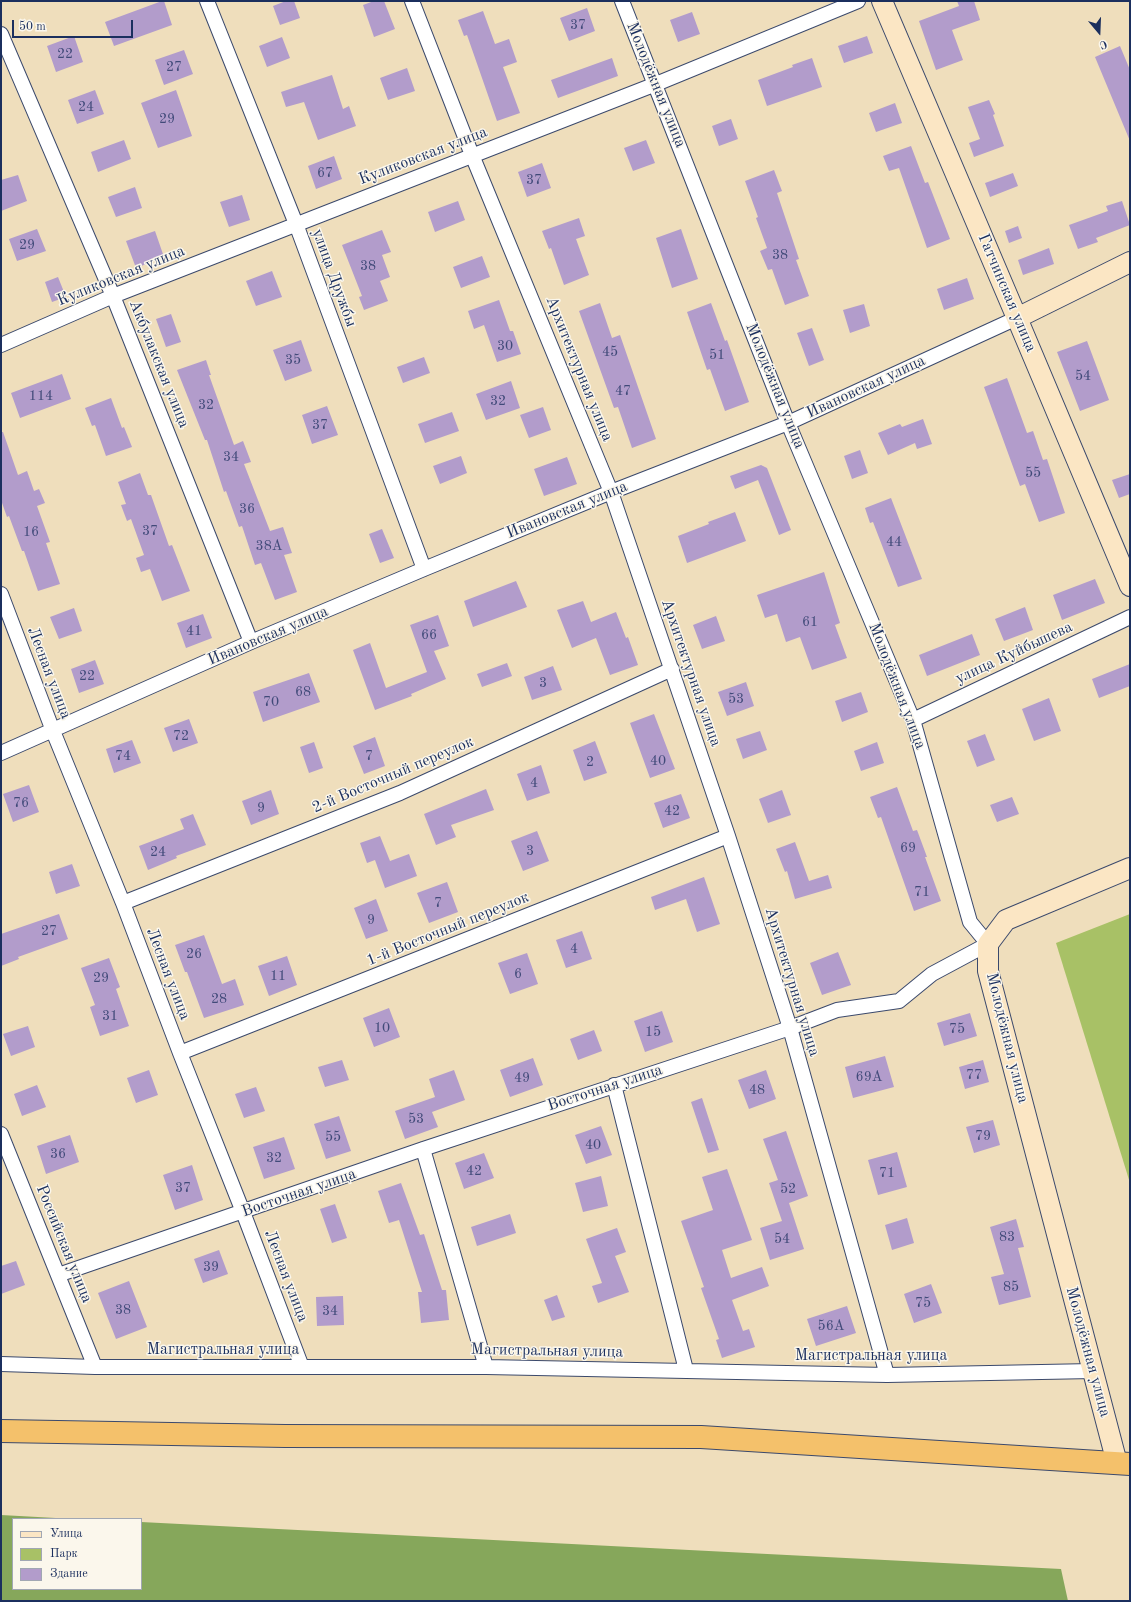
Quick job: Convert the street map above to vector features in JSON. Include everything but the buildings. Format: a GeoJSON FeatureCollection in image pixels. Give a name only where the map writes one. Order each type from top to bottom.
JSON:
{"type":"FeatureCollection","features":[{"type":"Feature","properties":{"kind":"highway"},"geometry":{"type":"LineString","coordinates":[[1,1431],[293,1436],[701,1437],[1124,1464]]}},
{"type":"Feature","properties":{"kind":"street","name":"улица Дружбы"},"geometry":{"type":"LineString","coordinates":[[207,1],[296,224],[424,569]]}},
{"type":"Feature","properties":{"kind":"street","name":"Архитектурная улица"},"geometry":{"type":"LineString","coordinates":[[412,1],[472,155],[611,492],[672,668],[790,1028],[887,1375]]}},
{"type":"Feature","properties":{"kind":"street","name":"Молодёжная улица"},"geometry":{"type":"LineString","coordinates":[[622,1],[656,84],[788,423],[913,720],[970,922],[988,944],[988,971],[1093,1371],[1124,1464]]}},
{"type":"Feature","properties":{"kind":"street","name":"Куликовская улица"},"geometry":{"type":"LineString","coordinates":[[1,345],[113,296],[656,84],[858,1]]}},
{"type":"Feature","properties":{"kind":"street","name":"Гатчинская улица"},"geometry":{"type":"LineString","coordinates":[[882,1],[1130,586]]}},
{"type":"Feature","properties":{"kind":"street","name":"Акбулакская улица"},"geometry":{"type":"LineString","coordinates":[[1,34],[113,296],[251,642]]}},
{"type":"Feature","properties":{"kind":"street","name":"Ивановская улица"},"geometry":{"type":"LineString","coordinates":[[1,753],[251,642],[424,569],[611,492],[788,423],[1017,318],[1130,262]]}},
{"type":"Feature","properties":{"kind":"street","name":"Лесная улица"},"geometry":{"type":"LineString","coordinates":[[1,594],[53,731],[123,903],[302,1367]]}},
{"type":"Feature","properties":{"kind":"street","name":"улица Куйбышева"},"geometry":{"type":"LineString","coordinates":[[913,720],[1130,617]]}},
{"type":"Feature","properties":{"kind":"street","name":"2-й Восточный переулок"},"geometry":{"type":"LineString","coordinates":[[123,903],[400,793],[672,668]]}},
{"type":"Feature","properties":{"kind":"street","name":"1-й Восточный переулок"},"geometry":{"type":"LineString","coordinates":[[180,1053],[728,836]]}},
{"type":"Feature","properties":{"kind":"street","name":"Восточная улица"},"geometry":{"type":"LineString","coordinates":[[58,1275],[423,1149],[790,1028],[837,1010],[899,1001],[932,974],[988,944],[1006,920],[1130,868]]}},
{"type":"Feature","properties":{"kind":"street"},"geometry":{"type":"LineString","coordinates":[[614,1085],[686,1370]]}},
{"type":"Feature","properties":{"kind":"street","name":"Российская улица"},"geometry":{"type":"LineString","coordinates":[[1,1134],[95,1367]]}},
{"type":"Feature","properties":{"kind":"street"},"geometry":{"type":"LineString","coordinates":[[423,1149],[486,1367]]}},
{"type":"Feature","properties":{"kind":"street","name":"Магистральная улица"},"geometry":{"type":"LineString","coordinates":[[1,1364],[95,1367],[486,1367],[887,1375],[1093,1371]]}},
{"type":"Feature","properties":{"kind":"green space"},"geometry":{"type":"Polygon","coordinates":[[[1130,914],[1130,1183],[1056,943],[1130,914]]]}},
{"type":"Feature","properties":{"kind":"green space"},"geometry":{"type":"Polygon","coordinates":[[[1,1515],[56,1518],[12,1518],[12,1590],[142,1590],[142,1522],[1061,1569],[1068,1601],[1,1601],[1,1515]]]}}]}
